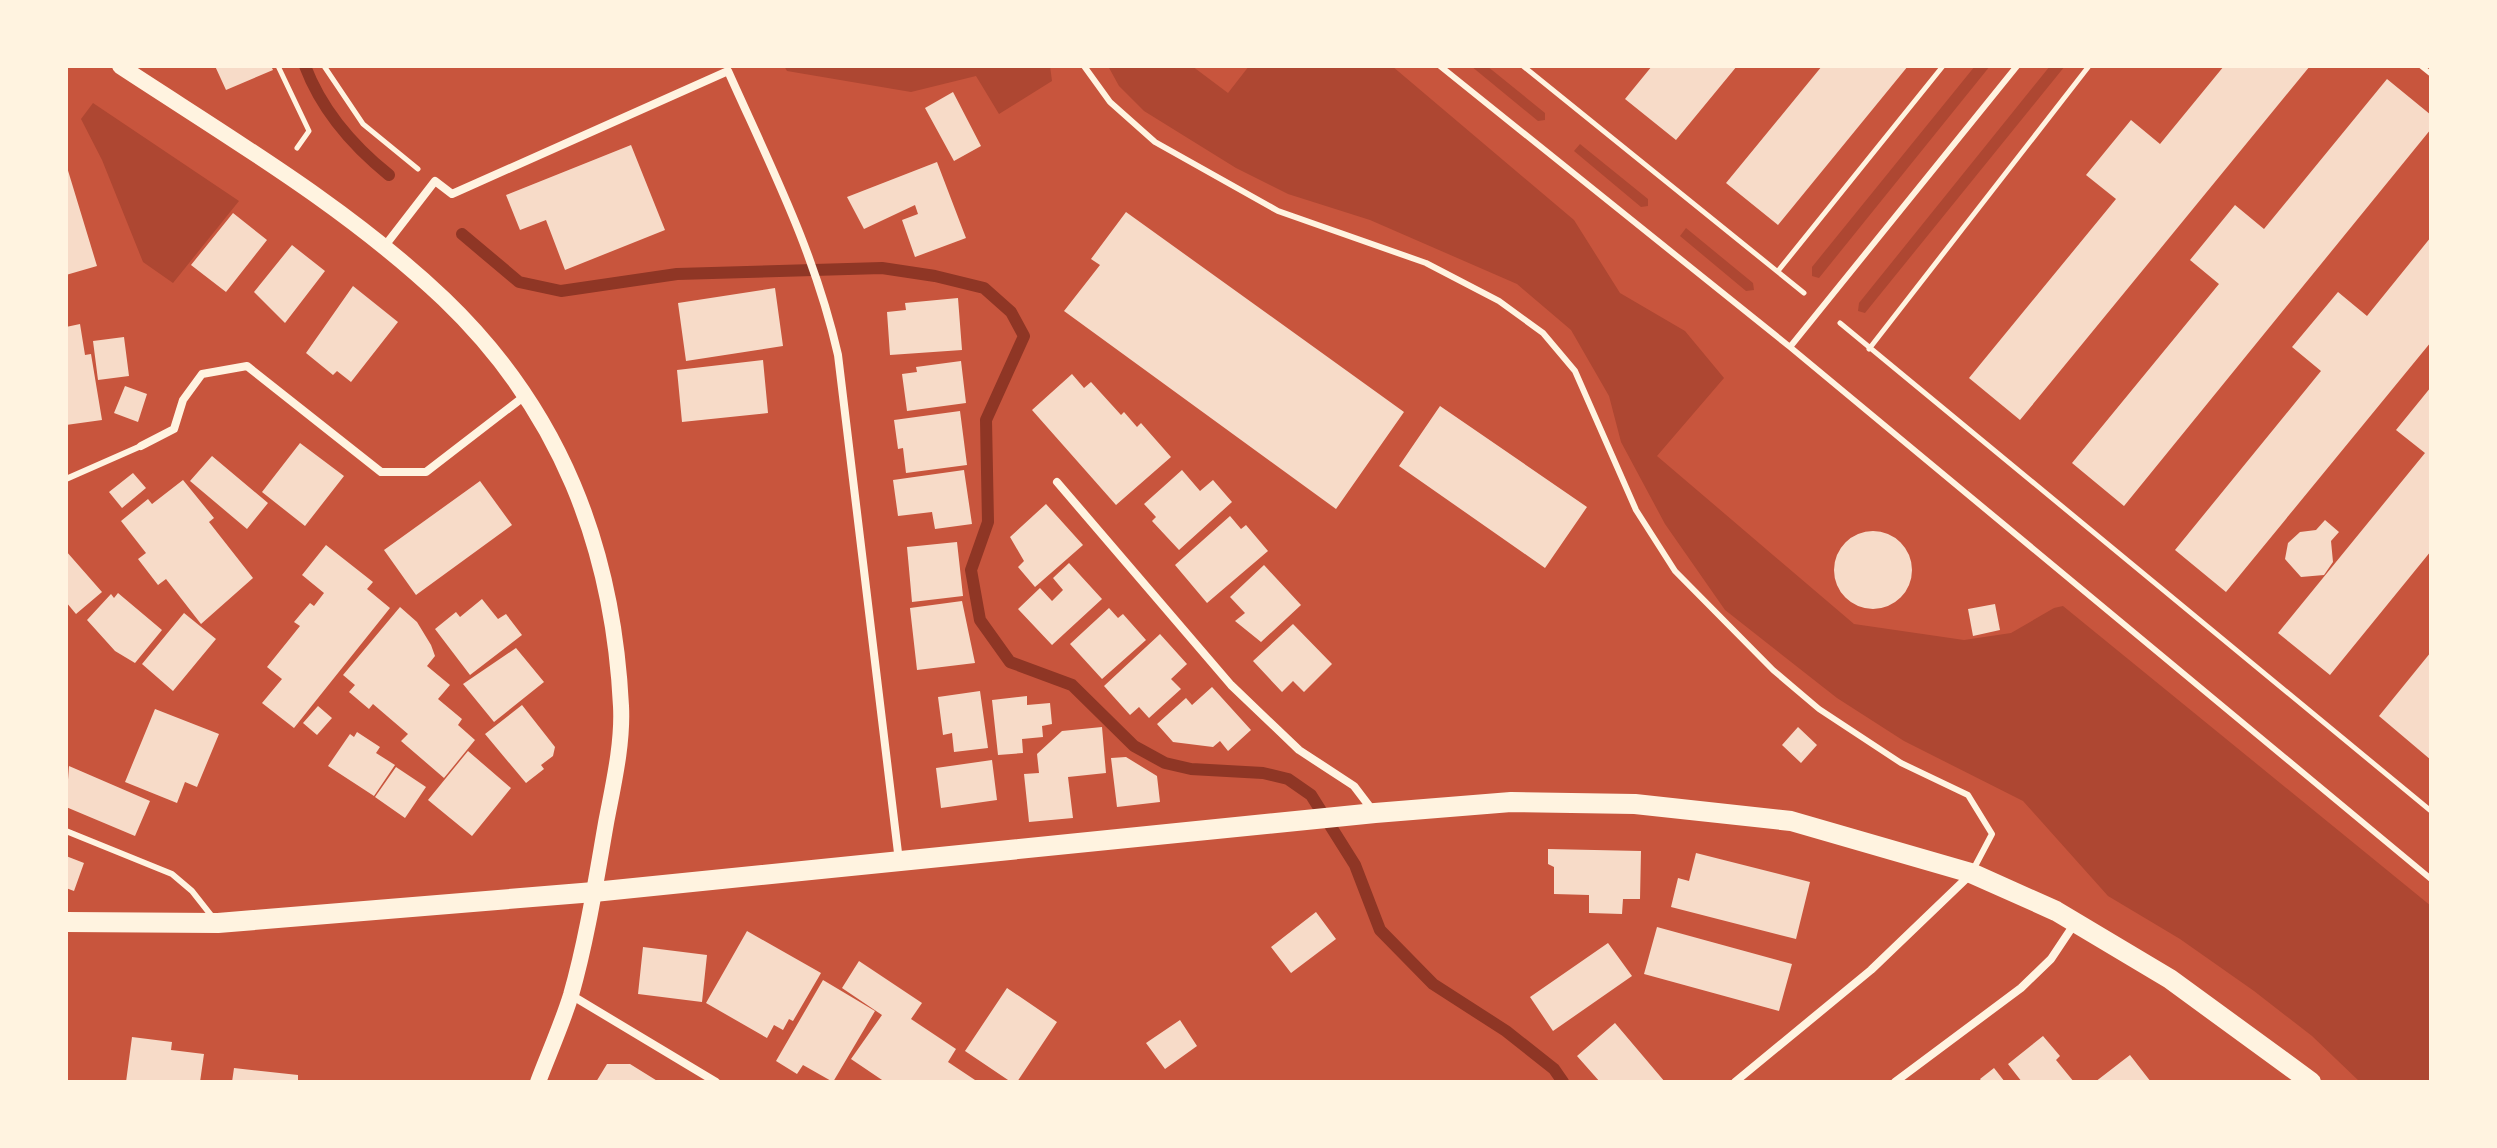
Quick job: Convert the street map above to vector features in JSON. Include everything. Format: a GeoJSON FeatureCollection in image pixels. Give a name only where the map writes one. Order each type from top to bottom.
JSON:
{"type":"FeatureCollection","features":[{"type":"Feature","properties":{"kind":"main road"},"geometry":{"type":"LineString","coordinates":[[120,66],[341,212],[445,300],[528,394],[577,487],[605,581],[621,708],[614,783],[594,892],[571,995],[538,1082]]}},
{"type":"Feature","properties":{"kind":"main road"},"geometry":{"type":"LineString","coordinates":[[66,922],[218,923],[594,892],[1348,815],[1511,802],[1635,804],[1791,821],[1971,873],[2075,923],[2170,979],[2311,1082]]}},
{"type":"Feature","properties":{"kind":"street"},"geometry":{"type":"LineString","coordinates":[[383,247],[435,181],[452,194],[728,71],[809,250],[824,292],[838,355],[900,862]]}},
{"type":"Feature","properties":{"kind":"street"},"geometry":{"type":"LineString","coordinates":[[141,446],[174,429],[183,400],[202,374],[247,366],[381,472],[426,472],[528,394]]}},
{"type":"Feature","properties":{"kind":"street"},"geometry":{"type":"LineString","coordinates":[[1057,482],[1231,685],[1299,750],[1354,786],[1375,813]]}},
{"type":"Feature","properties":{"kind":"street"},"geometry":{"type":"LineString","coordinates":[[1735,1082],[1871,970],[1971,873]]}},
{"type":"Feature","properties":{"kind":"street"},"geometry":{"type":"LineString","coordinates":[[1895,1082],[2021,988],[2051,959],[2075,923]]}},
{"type":"Feature","properties":{"kind":"street"},"geometry":{"type":"LineString","coordinates":[[571,995],[716,1082]]}},
{"type":"Feature","properties":{"kind":"lane"},"geometry":{"type":"LineString","coordinates":[[1084,66],[1110,102],[1155,142],[1278,211],[1426,263],[1499,301],[1543,333],[1575,371],[1636,510],[1675,571],[1773,670],[1819,709],[1901,763],[1968,795],[1992,834],[1971,873]]}},
{"type":"Feature","properties":{"kind":"lane"},"geometry":{"type":"LineString","coordinates":[[1440,66],[1790,347],[2431,879]]}},
{"type":"Feature","properties":{"kind":"lane"},"geometry":{"type":"LineString","coordinates":[[1790,347],[2017,66]]}},
{"type":"Feature","properties":{"kind":"lane"},"geometry":{"type":"LineString","coordinates":[[66,479],[141,446]]}},
{"type":"Feature","properties":{"kind":"lane"},"geometry":{"type":"LineString","coordinates":[[66,831],[172,874],[192,891],[218,923]]}},
{"type":"Feature","properties":{"kind":"path"},"geometry":{"type":"LineString","coordinates":[[278,66],[309,131],[280,171]]}},
{"type":"Feature","properties":{"kind":"path"},"geometry":{"type":"LineString","coordinates":[[324,66],[363,124],[435,181]]}},
{"type":"Feature","properties":{"kind":"path"},"geometry":{"type":"LineString","coordinates":[[1523,66],[1778,271],[2431,811]]}},
{"type":"Feature","properties":{"kind":"path"},"geometry":{"type":"LineString","coordinates":[[1778,271],[1943,66]]}},
{"type":"Feature","properties":{"kind":"path"},"geometry":{"type":"LineString","coordinates":[[1869,349],[2089,66]]}},
{"type":"Feature","properties":{"kind":"path"},"geometry":{"type":"LineString","coordinates":[[2421,66],[2431,74]]}},
{"type":"Feature","properties":{"kind":"shaded area"},"geometry":{"type":"Polygon","coordinates":[[[784,66],[1050,66],[1052,81],[999,114],[976,76],[911,92],[787,71],[784,66]]]}},
{"type":"Feature","properties":{"kind":"shaded area"},"geometry":{"type":"Polygon","coordinates":[[[1108,66],[1192,66],[1228,93],[1249,66],[1392,66],[1574,220],[1620,293],[1685,331],[1724,378],[1657,456],[1854,624],[1964,640],[2011,633],[2063,606],[2431,906],[2431,1082],[2360,1082],[2312,1036],[2254,991],[2180,939],[2108,896],[2023,801],[1904,741],[1837,698],[1725,610],[1665,524],[1621,442],[1609,396],[1571,330],[1517,284],[1370,220],[1288,194],[1236,168],[1144,111],[1119,86],[1108,66]]]}},
{"type":"Feature","properties":{"kind":"shaded area"},"geometry":{"type":"Polygon","coordinates":[[[1471,66],[1487,66],[1545,113],[1545,120],[1538,121],[1471,66]]]}},
{"type":"Feature","properties":{"kind":"shaded area"},"geometry":{"type":"Polygon","coordinates":[[[1975,66],[1990,66],[1819,278],[1812,276],[1812,267],[1975,66]]]}},
{"type":"Feature","properties":{"kind":"shaded area"},"geometry":{"type":"Polygon","coordinates":[[[2050,66],[2065,66],[1865,313],[1858,311],[1859,303],[2050,66]]]}},
{"type":"Feature","properties":{"kind":"shaded area"},"geometry":{"type":"Polygon","coordinates":[[[93,103],[239,201],[173,283],[143,262],[102,160],[81,119],[93,103]]]}},
{"type":"Feature","properties":{"kind":"shaded area"},"geometry":{"type":"Polygon","coordinates":[[[1580,144],[1648,199],[1648,206],[1641,207],[1574,151],[1580,144]]]}},
{"type":"Feature","properties":{"kind":"shaded area"},"geometry":{"type":"Polygon","coordinates":[[[1686,228],[1753,283],[1754,290],[1746,291],[1680,236],[1686,228]]]}},
{"type":"Feature","properties":{"kind":"building"},"geometry":{"type":"Polygon","coordinates":[[[215,66],[271,66],[273,70],[226,90],[215,66]]]}},
{"type":"Feature","properties":{"kind":"building"},"geometry":{"type":"Polygon","coordinates":[[[1652,66],[1737,66],[1676,140],[1625,99],[1652,66]]]}},
{"type":"Feature","properties":{"kind":"building"},"geometry":{"type":"Polygon","coordinates":[[[1822,66],[1908,66],[1778,225],[1726,183],[1822,66]]]}},
{"type":"Feature","properties":{"kind":"building"},"geometry":{"type":"Polygon","coordinates":[[[2224,66],[2310,66],[2020,420],[1969,378],[2116,199],[2086,175],[2131,120],[2160,144],[2224,66]]]}},
{"type":"Feature","properties":{"kind":"building"},"geometry":{"type":"Polygon","coordinates":[[[2387,79],[2431,115],[2431,129],[2124,506],[2072,463],[2219,284],[2190,260],[2235,205],[2264,229],[2387,79]]]}},
{"type":"Feature","properties":{"kind":"building"},"geometry":{"type":"Polygon","coordinates":[[[953,92],[981,146],[954,161],[925,108],[953,92]]]}},
{"type":"Feature","properties":{"kind":"building"},"geometry":{"type":"Polygon","coordinates":[[[631,145],[665,230],[565,270],[546,220],[520,230],[506,195],[631,145]]]}},
{"type":"Feature","properties":{"kind":"building"},"geometry":{"type":"Polygon","coordinates":[[[937,162],[966,238],[915,257],[902,220],[918,214],[915,205],[864,229],[847,197],[937,162]]]}},
{"type":"Feature","properties":{"kind":"building"},"geometry":{"type":"Polygon","coordinates":[[[66,164],[97,266],[66,275],[66,164]]]}},
{"type":"Feature","properties":{"kind":"building"},"geometry":{"type":"Polygon","coordinates":[[[1126,212],[1404,412],[1336,509],[1064,311],[1100,265],[1091,259],[1126,212]]]}},
{"type":"Feature","properties":{"kind":"building"},"geometry":{"type":"Polygon","coordinates":[[[233,213],[267,240],[226,292],[191,265],[233,213]]]}},
{"type":"Feature","properties":{"kind":"building"},"geometry":{"type":"Polygon","coordinates":[[[2431,237],[2431,342],[2226,592],[2175,550],[2321,371],[2292,347],[2338,292],[2367,316],[2431,237]]]}},
{"type":"Feature","properties":{"kind":"building"},"geometry":{"type":"Polygon","coordinates":[[[292,245],[325,271],[285,323],[254,292],[292,245]]]}},
{"type":"Feature","properties":{"kind":"building"},"geometry":{"type":"Polygon","coordinates":[[[353,286],[398,322],[351,382],[337,371],[333,375],[306,353],[353,286]]]}},
{"type":"Feature","properties":{"kind":"building"},"geometry":{"type":"Polygon","coordinates":[[[775,288],[783,346],[686,361],[678,303],[775,288]]]}},
{"type":"Feature","properties":{"kind":"building"},"geometry":{"type":"Polygon","coordinates":[[[958,298],[962,350],[890,355],[887,312],[906,310],[905,303],[958,298]]]}},
{"type":"Feature","properties":{"kind":"building"},"geometry":{"type":"Polygon","coordinates":[[[80,324],[85,355],[91,354],[102,420],[66,425],[66,327],[80,324]]]}},
{"type":"Feature","properties":{"kind":"building"},"geometry":{"type":"Polygon","coordinates":[[[124,337],[129,376],[98,380],[93,341],[124,337]]]}},
{"type":"Feature","properties":{"kind":"building"},"geometry":{"type":"Polygon","coordinates":[[[763,360],[768,413],[682,422],[677,370],[763,360]]]}},
{"type":"Feature","properties":{"kind":"building"},"geometry":{"type":"Polygon","coordinates":[[[961,361],[966,403],[907,411],[902,374],[917,372],[916,367],[961,361]]]}},
{"type":"Feature","properties":{"kind":"building"},"geometry":{"type":"Polygon","coordinates":[[[1072,374],[1084,388],[1091,382],[1121,415],[1124,412],[1137,427],[1141,423],[1171,457],[1116,505],[1032,410],[1072,374]]]}},
{"type":"Feature","properties":{"kind":"building"},"geometry":{"type":"Polygon","coordinates":[[[125,386],[147,394],[138,422],[114,413],[125,386]]]}},
{"type":"Feature","properties":{"kind":"building"},"geometry":{"type":"Polygon","coordinates":[[[2431,387],[2431,551],[2330,675],[2278,633],[2425,453],[2396,430],[2431,387]]]}},
{"type":"Feature","properties":{"kind":"building"},"geometry":{"type":"Polygon","coordinates":[[[1440,406],[1587,507],[1545,568],[1399,466],[1440,406]]]}},
{"type":"Feature","properties":{"kind":"building"},"geometry":{"type":"Polygon","coordinates":[[[960,411],[967,465],[906,473],[903,448],[898,449],[894,420],[960,411]]]}},
{"type":"Feature","properties":{"kind":"building"},"geometry":{"type":"Polygon","coordinates":[[[300,443],[344,476],[305,526],[262,492],[300,443]]]}},
{"type":"Feature","properties":{"kind":"building"},"geometry":{"type":"Polygon","coordinates":[[[212,456],[268,503],[247,529],[190,481],[212,456]]]}},
{"type":"Feature","properties":{"kind":"building"},"geometry":{"type":"Polygon","coordinates":[[[964,470],[972,524],[935,529],[932,512],[898,516],[893,480],[964,470]]]}},
{"type":"Feature","properties":{"kind":"building"},"geometry":{"type":"Polygon","coordinates":[[[1182,470],[1200,491],[1213,480],[1232,502],[1179,550],[1152,521],[1156,517],[1144,504],[1182,470]]]}},
{"type":"Feature","properties":{"kind":"building"},"geometry":{"type":"Polygon","coordinates":[[[133,473],[146,488],[122,508],[109,492],[133,473]]]}},
{"type":"Feature","properties":{"kind":"building"},"geometry":{"type":"Polygon","coordinates":[[[183,480],[214,518],[209,522],[253,578],[201,624],[166,579],[158,585],[138,559],[146,553],[121,521],[148,499],[152,504],[183,480]]]}},
{"type":"Feature","properties":{"kind":"building"},"geometry":{"type":"Polygon","coordinates":[[[480,481],[512,525],[416,595],[384,550],[480,481]]]}},
{"type":"Feature","properties":{"kind":"building"},"geometry":{"type":"Polygon","coordinates":[[[1046,504],[1083,545],[1035,587],[1018,567],[1024,561],[1010,537],[1046,504]]]}},
{"type":"Feature","properties":{"kind":"building"},"geometry":{"type":"Polygon","coordinates":[[[1230,516],[1241,529],[1246,525],[1268,551],[1207,603],[1175,565],[1230,516]]]}},
{"type":"Feature","properties":{"kind":"building"},"geometry":{"type":"Polygon","coordinates":[[[2325,520],[2339,532],[2331,541],[2333,562],[2324,575],[2301,577],[2285,559],[2288,543],[2300,532],[2316,530],[2325,520]]]}},
{"type":"Feature","properties":{"kind":"building"},"geometry":{"type":"Polygon","coordinates":[[[1873,531],[1888,534],[1905,548],[1912,570],[1909,585],[1895,602],[1873,609],[1858,606],[1841,592],[1834,570],[1837,555],[1851,538],[1873,531]]]}},
{"type":"Feature","properties":{"kind":"building"},"geometry":{"type":"Polygon","coordinates":[[[957,542],[963,596],[912,602],[907,547],[957,542]]]}},
{"type":"Feature","properties":{"kind":"building"},"geometry":{"type":"Polygon","coordinates":[[[326,545],[373,582],[367,589],[390,608],[294,728],[262,703],[282,679],[267,667],[300,626],[294,622],[310,603],[314,606],[324,593],[302,575],[326,545]]]}},
{"type":"Feature","properties":{"kind":"building"},"geometry":{"type":"Polygon","coordinates":[[[66,551],[102,592],[76,614],[66,602],[66,551]]]}},
{"type":"Feature","properties":{"kind":"building"},"geometry":{"type":"Polygon","coordinates":[[[1069,563],[1102,599],[1052,645],[1018,609],[1040,588],[1052,601],[1063,590],[1053,578],[1069,563]]]}},
{"type":"Feature","properties":{"kind":"building"},"geometry":{"type":"Polygon","coordinates":[[[1264,565],[1301,605],[1261,642],[1235,621],[1245,613],[1230,597],[1264,565]]]}},
{"type":"Feature","properties":{"kind":"building"},"geometry":{"type":"Polygon","coordinates":[[[118,593],[162,630],[135,663],[115,651],[87,620],[111,594],[114,598],[118,593]]]}},
{"type":"Feature","properties":{"kind":"building"},"geometry":{"type":"Polygon","coordinates":[[[482,599],[498,619],[506,614],[522,635],[470,675],[435,629],[456,612],[460,617],[482,599]]]}},
{"type":"Feature","properties":{"kind":"building"},"geometry":{"type":"Polygon","coordinates":[[[962,601],[975,663],[917,670],[910,608],[962,601]]]}},
{"type":"Feature","properties":{"kind":"building"},"geometry":{"type":"Polygon","coordinates":[[[1995,604],[2000,630],[1973,636],[1968,609],[1995,604]]]}},
{"type":"Feature","properties":{"kind":"building"},"geometry":{"type":"Polygon","coordinates":[[[400,607],[417,622],[431,645],[435,656],[427,666],[450,685],[438,699],[462,719],[458,725],[475,740],[444,778],[401,741],[408,734],[373,704],[369,709],[349,692],[355,685],[343,675],[400,607]]]}},
{"type":"Feature","properties":{"kind":"building"},"geometry":{"type":"Polygon","coordinates":[[[1109,608],[1118,618],[1123,614],[1146,640],[1102,679],[1070,644],[1109,608]]]}},
{"type":"Feature","properties":{"kind":"building"},"geometry":{"type":"Polygon","coordinates":[[[184,613],[216,639],[173,691],[142,664],[184,613]]]}},
{"type":"Feature","properties":{"kind":"building"},"geometry":{"type":"Polygon","coordinates":[[[1293,624],[1332,664],[1304,692],[1293,681],[1282,692],[1253,661],[1293,624]]]}},
{"type":"Feature","properties":{"kind":"building"},"geometry":{"type":"Polygon","coordinates":[[[1160,634],[1187,664],[1171,679],[1181,689],[1149,718],[1139,707],[1130,715],[1104,686],[1160,634]]]}},
{"type":"Feature","properties":{"kind":"building"},"geometry":{"type":"Polygon","coordinates":[[[516,648],[544,682],[494,722],[463,684],[516,648]]]}},
{"type":"Feature","properties":{"kind":"building"},"geometry":{"type":"Polygon","coordinates":[[[2431,652],[2431,760],[2379,716],[2431,652]]]}},
{"type":"Feature","properties":{"kind":"building"},"geometry":{"type":"Polygon","coordinates":[[[1212,687],[1251,730],[1228,751],[1220,741],[1213,747],[1173,742],[1157,724],[1186,698],[1192,705],[1212,687]]]}},
{"type":"Feature","properties":{"kind":"building"},"geometry":{"type":"Polygon","coordinates":[[[980,691],[988,748],[954,752],[952,733],[943,735],[938,697],[980,691]]]}},
{"type":"Feature","properties":{"kind":"building"},"geometry":{"type":"Polygon","coordinates":[[[1027,696],[1027,705],[1050,703],[1052,724],[1042,726],[1043,737],[1022,739],[1023,753],[998,755],[992,700],[1027,696]]]}},
{"type":"Feature","properties":{"kind":"building"},"geometry":{"type":"Polygon","coordinates":[[[522,705],[555,747],[553,756],[541,765],[544,769],[526,783],[485,734],[522,705]]]}},
{"type":"Feature","properties":{"kind":"building"},"geometry":{"type":"Polygon","coordinates":[[[318,706],[332,718],[317,735],[303,723],[318,706]]]}},
{"type":"Feature","properties":{"kind":"building"},"geometry":{"type":"Polygon","coordinates":[[[155,709],[219,734],[197,787],[185,782],[177,803],[125,782],[155,709]]]}},
{"type":"Feature","properties":{"kind":"building"},"geometry":{"type":"Polygon","coordinates":[[[1102,727],[1106,773],[1068,777],[1073,818],[1029,822],[1024,774],[1039,773],[1037,754],[1062,731],[1102,727]]]}},
{"type":"Feature","properties":{"kind":"building"},"geometry":{"type":"Polygon","coordinates":[[[1798,727],[1817,745],[1801,763],[1782,745],[1798,727]]]}},
{"type":"Feature","properties":{"kind":"building"},"geometry":{"type":"Polygon","coordinates":[[[357,732],[380,747],[376,753],[395,765],[374,796],[328,766],[350,734],[354,737],[357,732]]]}},
{"type":"Feature","properties":{"kind":"building"},"geometry":{"type":"Polygon","coordinates":[[[468,751],[511,788],[472,836],[428,800],[468,751]]]}},
{"type":"Feature","properties":{"kind":"building"},"geometry":{"type":"Polygon","coordinates":[[[1126,757],[1157,776],[1160,802],[1117,807],[1111,758],[1126,757]]]}},
{"type":"Feature","properties":{"kind":"building"},"geometry":{"type":"Polygon","coordinates":[[[992,760],[997,800],[941,808],[936,768],[992,760]]]}},
{"type":"Feature","properties":{"kind":"building"},"geometry":{"type":"Polygon","coordinates":[[[69,766],[150,801],[135,836],[66,807],[69,766]]]}},
{"type":"Feature","properties":{"kind":"building"},"geometry":{"type":"Polygon","coordinates":[[[396,767],[426,787],[405,818],[375,797],[396,767]]]}},
{"type":"Feature","properties":{"kind":"building"},"geometry":{"type":"Polygon","coordinates":[[[1548,849],[1641,851],[1640,899],[1623,899],[1622,914],[1589,913],[1589,895],[1554,894],[1554,867],[1548,864],[1548,849]]]}},
{"type":"Feature","properties":{"kind":"building"},"geometry":{"type":"Polygon","coordinates":[[[1696,853],[1810,882],[1796,939],[1671,907],[1678,878],[1689,881],[1696,853]]]}},
{"type":"Feature","properties":{"kind":"building"},"geometry":{"type":"Polygon","coordinates":[[[66,856],[84,863],[74,891],[66,888],[66,856]]]}},
{"type":"Feature","properties":{"kind":"building"},"geometry":{"type":"Polygon","coordinates":[[[1316,912],[1336,939],[1291,973],[1271,947],[1316,912]]]}},
{"type":"Feature","properties":{"kind":"building"},"geometry":{"type":"Polygon","coordinates":[[[1657,927],[1792,964],[1779,1011],[1644,974],[1657,927]]]}},
{"type":"Feature","properties":{"kind":"building"},"geometry":{"type":"Polygon","coordinates":[[[747,931],[821,973],[793,1021],[789,1019],[783,1030],[774,1025],[767,1038],[706,1003],[747,931]]]}},
{"type":"Feature","properties":{"kind":"building"},"geometry":{"type":"Polygon","coordinates":[[[1608,943],[1632,976],[1553,1031],[1530,997],[1608,943]]]}},
{"type":"Feature","properties":{"kind":"building"},"geometry":{"type":"Polygon","coordinates":[[[643,947],[707,955],[702,1002],[638,994],[643,947]]]}},
{"type":"Feature","properties":{"kind":"building"},"geometry":{"type":"Polygon","coordinates":[[[859,961],[922,1003],[911,1019],[956,1049],[948,1062],[978,1082],[885,1082],[851,1059],[882,1015],[842,988],[859,961]]]}},
{"type":"Feature","properties":{"kind":"building"},"geometry":{"type":"Polygon","coordinates":[[[823,980],[875,1011],[833,1082],[803,1065],[797,1074],[776,1061],[823,980]]]}},
{"type":"Feature","properties":{"kind":"building"},"geometry":{"type":"Polygon","coordinates":[[[1007,988],[1057,1022],[1017,1082],[1011,1082],[965,1051],[1007,988]]]}},
{"type":"Feature","properties":{"kind":"building"},"geometry":{"type":"Polygon","coordinates":[[[1180,1020],[1197,1046],[1165,1069],[1146,1043],[1180,1020]]]}},
{"type":"Feature","properties":{"kind":"building"},"geometry":{"type":"Polygon","coordinates":[[[1615,1023],[1665,1082],[1600,1082],[1577,1056],[1615,1023]]]}},
{"type":"Feature","properties":{"kind":"building"},"geometry":{"type":"Polygon","coordinates":[[[2043,1036],[2060,1056],[2056,1060],[2074,1082],[2022,1082],[2008,1064],[2043,1036]]]}},
{"type":"Feature","properties":{"kind":"building"},"geometry":{"type":"Polygon","coordinates":[[[132,1037],[172,1042],[171,1050],[204,1054],[200,1082],[126,1082],[132,1037]]]}},
{"type":"Feature","properties":{"kind":"building"},"geometry":{"type":"Polygon","coordinates":[[[2130,1055],[2151,1082],[2095,1082],[2130,1055]]]}},
{"type":"Feature","properties":{"kind":"building"},"geometry":{"type":"Polygon","coordinates":[[[607,1064],[630,1064],[659,1082],[596,1082],[607,1064]]]}},
{"type":"Feature","properties":{"kind":"building"},"geometry":{"type":"Polygon","coordinates":[[[234,1068],[298,1075],[298,1082],[232,1082],[234,1068]]]}},
{"type":"Feature","properties":{"kind":"building"},"geometry":{"type":"Polygon","coordinates":[[[1994,1068],[2005,1082],[1982,1082],[1980,1079],[1994,1068]]]}},
{"type":"Feature","properties":{"kind":"waterway"},"geometry":{"type":"LineString","coordinates":[[305,66],[320,98],[340,126],[389,175]]}},
{"type":"Feature","properties":{"kind":"waterway"},"geometry":{"type":"LineString","coordinates":[[462,234],[519,282],[561,291],[677,274],[882,268],[984,288],[1011,312],[1024,336],[986,420],[988,522],[971,570],[980,620],[1010,662],[1072,685],[1134,746],[1165,763],[1191,769],[1263,773],[1288,779],[1311,795],[1355,865],[1380,930],[1433,984],[1506,1031],[1554,1069],[1563,1082]]}}]}
